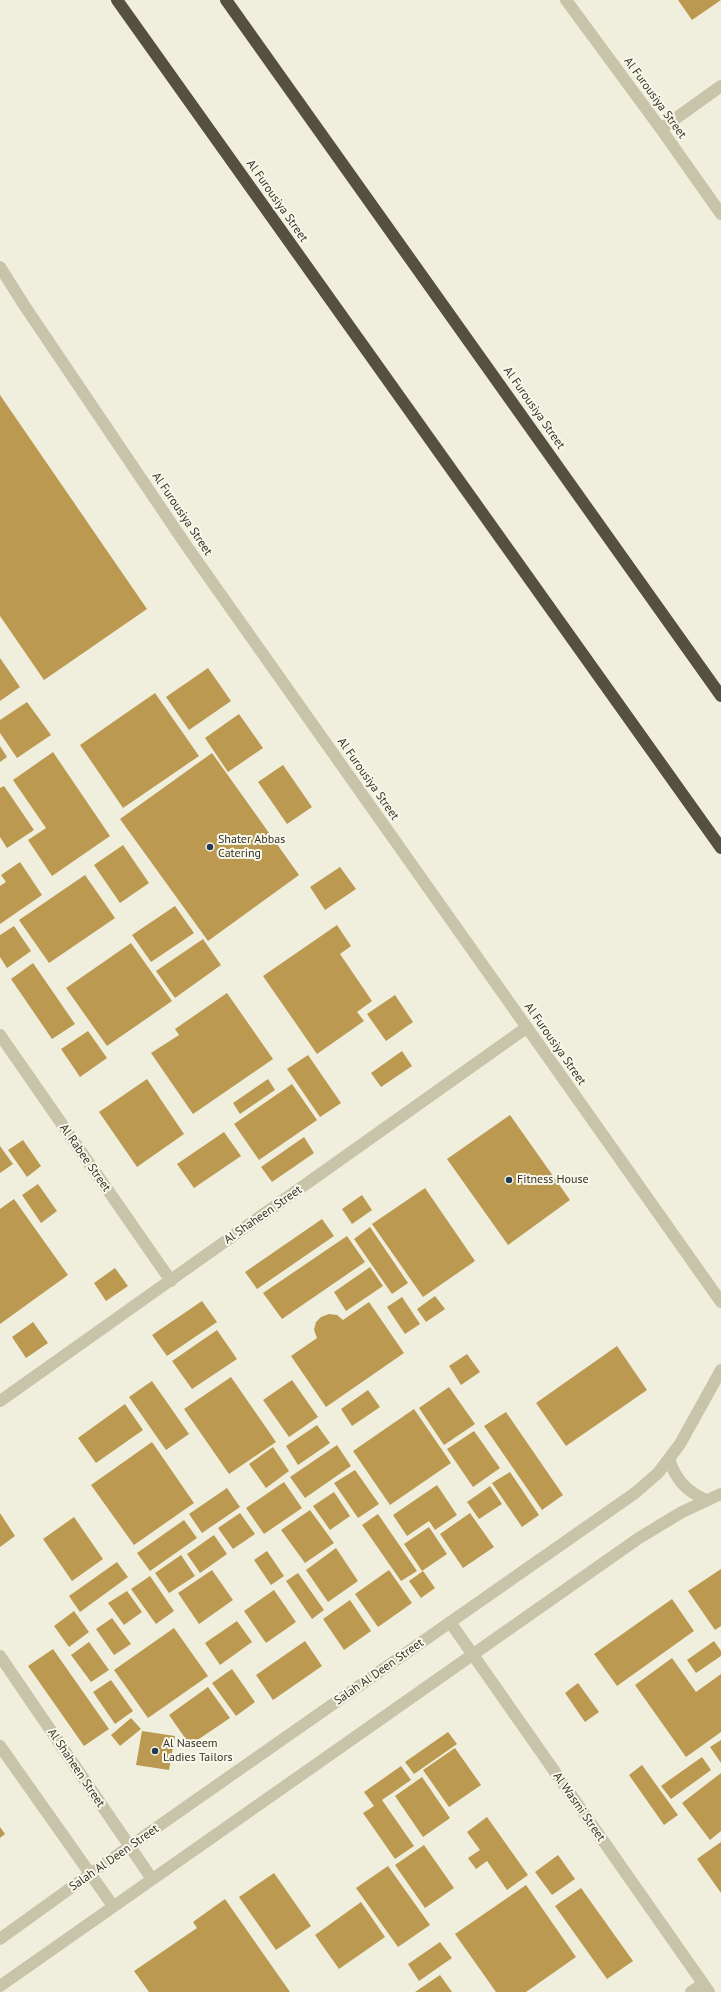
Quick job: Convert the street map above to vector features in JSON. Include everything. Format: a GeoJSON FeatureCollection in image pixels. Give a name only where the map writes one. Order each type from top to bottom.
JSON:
{"type":"FeatureCollection","features":[{"type":"Feature","properties":{"kind":"highway","name":"Al Furousiya Street"},"geometry":{"type":"LineString","coordinates":[[117,0],[721,848]]}},
{"type":"Feature","properties":{"kind":"highway","name":"Al Furousiya Street"},"geometry":{"type":"LineString","coordinates":[[226,0],[721,696]]}},
{"type":"Feature","properties":{"kind":"street","name":"Al Furousiya Street"},"geometry":{"type":"LineString","coordinates":[[566,0],[661,129],[721,214]]}},
{"type":"Feature","properties":{"kind":"street"},"geometry":{"type":"LineString","coordinates":[[661,129],[721,86]]}},
{"type":"Feature","properties":{"kind":"street","name":"Al Furousiya Street"},"geometry":{"type":"LineString","coordinates":[[0,267],[188,548],[721,1302]]}},
{"type":"Feature","properties":{"kind":"street","name":"Al Shaheen Street"},"geometry":{"type":"LineString","coordinates":[[0,1401],[526,1028]]}},
{"type":"Feature","properties":{"kind":"street","name":"Al Rabee Street"},"geometry":{"type":"LineString","coordinates":[[0,1035],[171,1280]]}},
{"type":"Feature","properties":{"kind":"street","name":"Salah Al Deen Street"},"geometry":{"type":"LineString","coordinates":[[0,1939],[90,1874],[635,1493],[658,1473],[680,1444],[721,1370]]}},
{"type":"Feature","properties":{"kind":"street"},"geometry":{"type":"LineString","coordinates":[[669,1459],[674,1473],[682,1485],[694,1494],[706,1500]]}},
{"type":"Feature","properties":{"kind":"street"},"geometry":{"type":"LineString","coordinates":[[0,1986],[639,1538],[706,1500],[721,1494]]}},
{"type":"Feature","properties":{"kind":"street","name":"Al Wasmi Street"},"geometry":{"type":"LineString","coordinates":[[450,1622],[706,1988]]}},
{"type":"Feature","properties":{"kind":"street","name":"Al Shaheen Street"},"geometry":{"type":"LineString","coordinates":[[0,1656],[152,1879]]}},
{"type":"Feature","properties":{"kind":"street"},"geometry":{"type":"LineString","coordinates":[[0,1746],[113,1906]]}},
{"type":"Feature","properties":{"kind":"street"},"geometry":{"type":"LineString","coordinates":[[691,1992],[706,1988]]}},
{"type":"Feature","properties":{"kind":"building"},"geometry":{"type":"Polygon","coordinates":[[[678,0],[721,0],[692,20],[678,0]]]}},
{"type":"Feature","properties":{"kind":"building"},"geometry":{"type":"Polygon","coordinates":[[[0,395],[147,609],[44,680],[0,616],[0,395]]]}},
{"type":"Feature","properties":{"kind":"building"},"geometry":{"type":"Polygon","coordinates":[[[0,658],[20,687],[0,701],[0,658]]]}},
{"type":"Feature","properties":{"kind":"building"},"geometry":{"type":"Polygon","coordinates":[[[208,668],[231,701],[189,730],[166,697],[208,668]]]}},
{"type":"Feature","properties":{"kind":"building"},"geometry":{"type":"Polygon","coordinates":[[[155,693],[199,756],[123,808],[80,745],[155,693]]]}},
{"type":"Feature","properties":{"kind":"building"},"geometry":{"type":"Polygon","coordinates":[[[27,702],[51,735],[17,758],[0,733],[0,720],[27,702]]]}},
{"type":"Feature","properties":{"kind":"building"},"geometry":{"type":"Polygon","coordinates":[[[239,714],[263,748],[228,772],[205,738],[239,714]]]}},
{"type":"Feature","properties":{"kind":"building"},"geometry":{"type":"Polygon","coordinates":[[[0,746],[7,757],[0,762],[0,746]]]}},
{"type":"Feature","properties":{"kind":"building"},"geometry":{"type":"Polygon","coordinates":[[[53,752],[110,836],[52,876],[28,840],[46,828],[13,780],[53,752]]]}},
{"type":"Feature","properties":{"kind":"building","name":"Shater Abbas Catering"},"geometry":{"type":"Polygon","coordinates":[[[212,753],[299,875],[208,941],[120,819],[212,753]]]}},
{"type":"Feature","properties":{"kind":"building"},"geometry":{"type":"Polygon","coordinates":[[[283,765],[312,807],[287,824],[258,782],[283,765]]]}},
{"type":"Feature","properties":{"kind":"building"},"geometry":{"type":"Polygon","coordinates":[[[4,786],[34,830],[7,848],[0,837],[0,788],[4,786]]]}},
{"type":"Feature","properties":{"kind":"building"},"geometry":{"type":"Polygon","coordinates":[[[123,845],[149,883],[120,903],[94,865],[123,845]]]}},
{"type":"Feature","properties":{"kind":"building"},"geometry":{"type":"Polygon","coordinates":[[[20,862],[42,895],[0,924],[0,886],[6,882],[1,875],[20,862]]]}},
{"type":"Feature","properties":{"kind":"building"},"geometry":{"type":"Polygon","coordinates":[[[340,867],[356,889],[325,910],[310,887],[340,867]]]}},
{"type":"Feature","properties":{"kind":"building"},"geometry":{"type":"Polygon","coordinates":[[[85,875],[115,918],[49,963],[19,920],[85,875]]]}},
{"type":"Feature","properties":{"kind":"building"},"geometry":{"type":"Polygon","coordinates":[[[175,906],[194,933],[151,962],[132,935],[175,906]]]}},
{"type":"Feature","properties":{"kind":"building"},"geometry":{"type":"Polygon","coordinates":[[[337,925],[351,946],[340,954],[372,1001],[357,1012],[364,1021],[317,1054],[263,976],[337,925]]]}},
{"type":"Feature","properties":{"kind":"building"},"geometry":{"type":"Polygon","coordinates":[[[14,926],[31,951],[7,968],[0,957],[0,935],[14,926]]]}},
{"type":"Feature","properties":{"kind":"building"},"geometry":{"type":"Polygon","coordinates":[[[203,939],[221,965],[175,998],[156,971],[203,939]]]}},
{"type":"Feature","properties":{"kind":"building"},"geometry":{"type":"Polygon","coordinates":[[[131,943],[172,1001],[107,1046],[66,988],[131,943]]]}},
{"type":"Feature","properties":{"kind":"building"},"geometry":{"type":"Polygon","coordinates":[[[33,963],[75,1024],[52,1039],[11,979],[33,963]]]}},
{"type":"Feature","properties":{"kind":"building"},"geometry":{"type":"Polygon","coordinates":[[[227,993],[273,1059],[193,1114],[151,1053],[179,1035],[175,1029],[227,993]]]}},
{"type":"Feature","properties":{"kind":"building"},"geometry":{"type":"Polygon","coordinates":[[[395,995],[413,1022],[386,1041],[367,1014],[395,995]]]}},
{"type":"Feature","properties":{"kind":"building"},"geometry":{"type":"Polygon","coordinates":[[[88,1031],[107,1058],[80,1077],[61,1049],[88,1031]]]}},
{"type":"Feature","properties":{"kind":"building"},"geometry":{"type":"Polygon","coordinates":[[[402,1051],[412,1066],[381,1087],[371,1073],[402,1051]]]}},
{"type":"Feature","properties":{"kind":"building"},"geometry":{"type":"Polygon","coordinates":[[[308,1055],[341,1103],[320,1117],[287,1069],[308,1055]]]}},
{"type":"Feature","properties":{"kind":"building"},"geometry":{"type":"Polygon","coordinates":[[[147,1079],[184,1134],[137,1167],[99,1112],[147,1079]]]}},
{"type":"Feature","properties":{"kind":"building"},"geometry":{"type":"Polygon","coordinates":[[[268,1079],[275,1090],[240,1114],[233,1103],[268,1079]]]}},
{"type":"Feature","properties":{"kind":"building"},"geometry":{"type":"Polygon","coordinates":[[[292,1084],[317,1120],[259,1160],[234,1124],[292,1084]]]}},
{"type":"Feature","properties":{"kind":"building","name":"Fitness House"},"geometry":{"type":"Polygon","coordinates":[[[510,1115],[570,1200],[508,1245],[447,1159],[510,1115]]]}},
{"type":"Feature","properties":{"kind":"building"},"geometry":{"type":"Polygon","coordinates":[[[224,1132],[241,1156],[194,1188],[177,1164],[224,1132]]]}},
{"type":"Feature","properties":{"kind":"building"},"geometry":{"type":"Polygon","coordinates":[[[304,1137],[314,1153],[272,1182],[261,1167],[304,1137]]]}},
{"type":"Feature","properties":{"kind":"building"},"geometry":{"type":"Polygon","coordinates":[[[23,1140],[41,1166],[27,1177],[8,1150],[23,1140]]]}},
{"type":"Feature","properties":{"kind":"building"},"geometry":{"type":"Polygon","coordinates":[[[0,1146],[13,1164],[0,1173],[0,1146]]]}},
{"type":"Feature","properties":{"kind":"building"},"geometry":{"type":"Polygon","coordinates":[[[38,1184],[57,1211],[41,1223],[22,1195],[38,1184]]]}},
{"type":"Feature","properties":{"kind":"building"},"geometry":{"type":"Polygon","coordinates":[[[425,1188],[475,1261],[423,1297],[372,1224],[425,1188]]]}},
{"type":"Feature","properties":{"kind":"building"},"geometry":{"type":"Polygon","coordinates":[[[362,1195],[372,1210],[352,1224],[342,1209],[362,1195]]]}},
{"type":"Feature","properties":{"kind":"building"},"geometry":{"type":"Polygon","coordinates":[[[14,1199],[68,1275],[0,1324],[0,1209],[14,1199]]]}},
{"type":"Feature","properties":{"kind":"building"},"geometry":{"type":"Polygon","coordinates":[[[322,1219],[334,1236],[257,1289],[245,1272],[322,1219]]]}},
{"type":"Feature","properties":{"kind":"building"},"geometry":{"type":"Polygon","coordinates":[[[370,1227],[408,1283],[392,1294],[354,1239],[370,1227]]]}},
{"type":"Feature","properties":{"kind":"building"},"geometry":{"type":"Polygon","coordinates":[[[347,1236],[365,1262],[282,1319],[263,1293],[347,1236]]]}},
{"type":"Feature","properties":{"kind":"building"},"geometry":{"type":"Polygon","coordinates":[[[370,1267],[383,1286],[346,1311],[334,1292],[370,1267]]]}},
{"type":"Feature","properties":{"kind":"building"},"geometry":{"type":"Polygon","coordinates":[[[115,1268],[128,1286],[106,1301],[94,1283],[115,1268]]]}},
{"type":"Feature","properties":{"kind":"building"},"geometry":{"type":"Polygon","coordinates":[[[435,1296],[445,1309],[426,1322],[417,1309],[435,1296]]]}},
{"type":"Feature","properties":{"kind":"building"},"geometry":{"type":"Polygon","coordinates":[[[402,1297],[420,1324],[405,1334],[387,1307],[402,1297]]]}},
{"type":"Feature","properties":{"kind":"building"},"geometry":{"type":"Polygon","coordinates":[[[202,1301],[217,1322],[167,1356],[152,1335],[202,1301]]]}},
{"type":"Feature","properties":{"kind":"building"},"geometry":{"type":"Polygon","coordinates":[[[369,1302],[404,1353],[326,1407],[291,1356],[317,1338],[314,1330],[316,1322],[321,1317],[329,1314],[337,1315],[343,1320],[369,1302]]]}},
{"type":"Feature","properties":{"kind":"building"},"geometry":{"type":"Polygon","coordinates":[[[33,1322],[48,1343],[26,1358],[12,1337],[33,1322]]]}},
{"type":"Feature","properties":{"kind":"building"},"geometry":{"type":"Polygon","coordinates":[[[217,1330],[237,1359],[192,1389],[172,1361],[217,1330]]]}},
{"type":"Feature","properties":{"kind":"building"},"geometry":{"type":"Polygon","coordinates":[[[617,1346],[647,1390],[566,1446],[536,1403],[617,1346]]]}},
{"type":"Feature","properties":{"kind":"building"},"geometry":{"type":"Polygon","coordinates":[[[467,1354],[480,1372],[461,1385],[449,1366],[467,1354]]]}},
{"type":"Feature","properties":{"kind":"building"},"geometry":{"type":"Polygon","coordinates":[[[231,1377],[276,1442],[229,1474],[184,1409],[231,1377]]]}},
{"type":"Feature","properties":{"kind":"building"},"geometry":{"type":"Polygon","coordinates":[[[292,1380],[318,1417],[289,1437],[263,1400],[292,1380]]]}},
{"type":"Feature","properties":{"kind":"building"},"geometry":{"type":"Polygon","coordinates":[[[152,1381],[189,1434],[166,1450],[129,1397],[152,1381]]]}},
{"type":"Feature","properties":{"kind":"building"},"geometry":{"type":"Polygon","coordinates":[[[449,1387],[475,1424],[444,1445],[419,1408],[449,1387]]]}},
{"type":"Feature","properties":{"kind":"building"},"geometry":{"type":"Polygon","coordinates":[[[368,1390],[380,1407],[352,1426],[341,1409],[368,1390]]]}},
{"type":"Feature","properties":{"kind":"building"},"geometry":{"type":"Polygon","coordinates":[[[125,1404],[143,1430],[96,1463],[78,1438],[125,1404]]]}},
{"type":"Feature","properties":{"kind":"building"},"geometry":{"type":"Polygon","coordinates":[[[414,1409],[451,1463],[390,1505],[353,1451],[414,1409]]]}},
{"type":"Feature","properties":{"kind":"building"},"geometry":{"type":"Polygon","coordinates":[[[506,1412],[563,1495],[542,1510],[484,1426],[506,1412]]]}},
{"type":"Feature","properties":{"kind":"building"},"geometry":{"type":"Polygon","coordinates":[[[317,1425],[330,1443],[298,1465],[286,1446],[317,1425]]]}},
{"type":"Feature","properties":{"kind":"building"},"geometry":{"type":"Polygon","coordinates":[[[474,1431],[500,1468],[473,1487],[447,1449],[474,1431]]]}},
{"type":"Feature","properties":{"kind":"building"},"geometry":{"type":"Polygon","coordinates":[[[152,1442],[194,1503],[134,1545],[91,1485],[152,1442]]]}},
{"type":"Feature","properties":{"kind":"building"},"geometry":{"type":"Polygon","coordinates":[[[337,1445],[351,1466],[305,1498],[290,1477],[337,1445]]]}},
{"type":"Feature","properties":{"kind":"building"},"geometry":{"type":"Polygon","coordinates":[[[273,1447],[289,1471],[266,1488],[249,1464],[273,1447]]]}},
{"type":"Feature","properties":{"kind":"building"},"geometry":{"type":"Polygon","coordinates":[[[355,1470],[379,1504],[358,1518],[334,1483],[355,1470]]]}},
{"type":"Feature","properties":{"kind":"building"},"geometry":{"type":"Polygon","coordinates":[[[510,1472],[539,1515],[522,1527],[492,1483],[510,1472]]]}},
{"type":"Feature","properties":{"kind":"building"},"geometry":{"type":"Polygon","coordinates":[[[284,1482],[302,1508],[264,1534],[246,1508],[284,1482]]]}},
{"type":"Feature","properties":{"kind":"building"},"geometry":{"type":"Polygon","coordinates":[[[437,1485],[457,1515],[435,1530],[429,1521],[407,1536],[393,1515],[437,1485]]]}},
{"type":"Feature","properties":{"kind":"building"},"geometry":{"type":"Polygon","coordinates":[[[490,1486],[502,1504],[479,1519],[467,1502],[490,1486]]]}},
{"type":"Feature","properties":{"kind":"building"},"geometry":{"type":"Polygon","coordinates":[[[227,1488],[240,1507],[202,1533],[189,1514],[227,1488]]]}},
{"type":"Feature","properties":{"kind":"building"},"geometry":{"type":"Polygon","coordinates":[[[334,1492],[350,1516],[330,1530],[313,1506],[334,1492]]]}},
{"type":"Feature","properties":{"kind":"building"},"geometry":{"type":"Polygon","coordinates":[[[310,1510],[334,1543],[305,1563],[281,1530],[310,1510]]]}},
{"type":"Feature","properties":{"kind":"building"},"geometry":{"type":"Polygon","coordinates":[[[0,1513],[15,1536],[0,1547],[0,1513]]]}},
{"type":"Feature","properties":{"kind":"building"},"geometry":{"type":"Polygon","coordinates":[[[240,1513],[255,1534],[233,1549],[218,1528],[240,1513]]]}},
{"type":"Feature","properties":{"kind":"building"},"geometry":{"type":"Polygon","coordinates":[[[470,1513],[494,1547],[463,1568],[440,1534],[470,1513]]]}},
{"type":"Feature","properties":{"kind":"building"},"geometry":{"type":"Polygon","coordinates":[[[378,1514],[417,1571],[401,1581],[362,1525],[378,1514]]]}},
{"type":"Feature","properties":{"kind":"building"},"geometry":{"type":"Polygon","coordinates":[[[74,1517],[103,1559],[72,1581],[43,1539],[74,1517]]]}},
{"type":"Feature","properties":{"kind":"building"},"geometry":{"type":"Polygon","coordinates":[[[184,1520],[197,1538],[150,1571],[137,1553],[184,1520]]]}},
{"type":"Feature","properties":{"kind":"building"},"geometry":{"type":"Polygon","coordinates":[[[429,1527],[447,1554],[422,1571],[404,1544],[429,1527]]]}},
{"type":"Feature","properties":{"kind":"building"},"geometry":{"type":"Polygon","coordinates":[[[214,1535],[227,1554],[200,1573],[187,1554],[214,1535]]]}},
{"type":"Feature","properties":{"kind":"building"},"geometry":{"type":"Polygon","coordinates":[[[336,1548],[358,1581],[328,1602],[306,1570],[336,1548]]]}},
{"type":"Feature","properties":{"kind":"building"},"geometry":{"type":"Polygon","coordinates":[[[267,1551],[284,1576],[271,1585],[254,1560],[267,1551]]]}},
{"type":"Feature","properties":{"kind":"building"},"geometry":{"type":"Polygon","coordinates":[[[181,1555],[195,1576],[169,1593],[155,1573],[181,1555]]]}},
{"type":"Feature","properties":{"kind":"building"},"geometry":{"type":"Polygon","coordinates":[[[117,1562],[128,1577],[80,1612],[69,1596],[117,1562]]]}},
{"type":"Feature","properties":{"kind":"building"},"geometry":{"type":"Polygon","coordinates":[[[721,1569],[721,1626],[715,1630],[688,1591],[721,1569]]]}},
{"type":"Feature","properties":{"kind":"building"},"geometry":{"type":"Polygon","coordinates":[[[212,1570],[233,1600],[199,1624],[178,1593],[212,1570]]]}},
{"type":"Feature","properties":{"kind":"building"},"geometry":{"type":"Polygon","coordinates":[[[389,1570],[412,1603],[378,1627],[355,1594],[389,1570]]]}},
{"type":"Feature","properties":{"kind":"building"},"geometry":{"type":"Polygon","coordinates":[[[423,1571],[435,1588],[421,1598],[409,1581],[423,1571]]]}},
{"type":"Feature","properties":{"kind":"building"},"geometry":{"type":"Polygon","coordinates":[[[298,1573],[324,1610],[312,1619],[286,1581],[298,1573]]]}},
{"type":"Feature","properties":{"kind":"building"},"geometry":{"type":"Polygon","coordinates":[[[150,1576],[174,1611],[156,1624],[131,1589],[150,1576]]]}},
{"type":"Feature","properties":{"kind":"building"},"geometry":{"type":"Polygon","coordinates":[[[274,1590],[296,1622],[266,1643],[244,1611],[274,1590]]]}},
{"type":"Feature","properties":{"kind":"building"},"geometry":{"type":"Polygon","coordinates":[[[127,1591],[142,1612],[124,1625],[108,1603],[127,1591]]]}},
{"type":"Feature","properties":{"kind":"building"},"geometry":{"type":"Polygon","coordinates":[[[672,1599],[694,1631],[617,1686],[594,1654],[672,1599]]]}},
{"type":"Feature","properties":{"kind":"building"},"geometry":{"type":"Polygon","coordinates":[[[350,1600],[371,1631],[344,1650],[323,1619],[350,1600]]]}},
{"type":"Feature","properties":{"kind":"building"},"geometry":{"type":"Polygon","coordinates":[[[74,1611],[89,1632],[69,1647],[54,1626],[74,1611]]]}},
{"type":"Feature","properties":{"kind":"building"},"geometry":{"type":"Polygon","coordinates":[[[112,1618],[131,1644],[114,1655],[96,1629],[112,1618]]]}},
{"type":"Feature","properties":{"kind":"building"},"geometry":{"type":"Polygon","coordinates":[[[237,1621],[252,1642],[220,1665],[205,1643],[237,1621]]]}},
{"type":"Feature","properties":{"kind":"building"},"geometry":{"type":"Polygon","coordinates":[[[174,1628],[208,1676],[148,1718],[114,1670],[174,1628]]]}},
{"type":"Feature","properties":{"kind":"building"},"geometry":{"type":"Polygon","coordinates":[[[305,1641],[322,1666],[273,1700],[256,1675],[305,1641]]]}},
{"type":"Feature","properties":{"kind":"building"},"geometry":{"type":"Polygon","coordinates":[[[714,1641],[721,1651],[721,1656],[696,1673],[687,1660],[714,1641]]]}},
{"type":"Feature","properties":{"kind":"building"},"geometry":{"type":"Polygon","coordinates":[[[89,1642],[109,1670],[91,1682],[71,1655],[89,1642]]]}},
{"type":"Feature","properties":{"kind":"building"},"geometry":{"type":"Polygon","coordinates":[[[53,1649],[109,1729],[84,1746],[28,1666],[53,1649]]]}},
{"type":"Feature","properties":{"kind":"building"},"geometry":{"type":"Polygon","coordinates":[[[672,1658],[696,1692],[721,1674],[721,1732],[686,1757],[635,1685],[672,1658]]]}},
{"type":"Feature","properties":{"kind":"building"},"geometry":{"type":"Polygon","coordinates":[[[232,1669],[255,1702],[236,1716],[212,1683],[232,1669]]]}},
{"type":"Feature","properties":{"kind":"building"},"geometry":{"type":"Polygon","coordinates":[[[111,1680],[133,1711],[115,1724],[93,1692],[111,1680]]]}},
{"type":"Feature","properties":{"kind":"building"},"geometry":{"type":"Polygon","coordinates":[[[578,1683],[599,1712],[585,1722],[565,1693],[578,1683]]]}},
{"type":"Feature","properties":{"kind":"building"},"geometry":{"type":"Polygon","coordinates":[[[208,1687],[230,1718],[190,1745],[169,1715],[208,1687]]]}},
{"type":"Feature","properties":{"kind":"building"},"geometry":{"type":"Polygon","coordinates":[[[131,1718],[141,1729],[120,1746],[111,1735],[131,1718]]]}},
{"type":"Feature","properties":{"kind":"building","name":"Al Naseem Ladies Tailors"},"geometry":{"type":"Polygon","coordinates":[[[142,1731],[175,1736],[169,1770],[136,1765],[142,1731]]]}},
{"type":"Feature","properties":{"kind":"building"},"geometry":{"type":"Polygon","coordinates":[[[448,1732],[457,1744],[414,1774],[405,1762],[448,1732]]]}},
{"type":"Feature","properties":{"kind":"building"},"geometry":{"type":"Polygon","coordinates":[[[721,1740],[721,1763],[710,1747],[721,1740]]]}},
{"type":"Feature","properties":{"kind":"building"},"geometry":{"type":"Polygon","coordinates":[[[455,1748],[481,1785],[449,1807],[423,1770],[455,1748]]]}},
{"type":"Feature","properties":{"kind":"building"},"geometry":{"type":"Polygon","coordinates":[[[702,1757],[711,1770],[671,1799],[661,1786],[702,1757]]]}},
{"type":"Feature","properties":{"kind":"building"},"geometry":{"type":"Polygon","coordinates":[[[642,1765],[678,1815],[664,1825],[629,1775],[642,1765]]]}},
{"type":"Feature","properties":{"kind":"building"},"geometry":{"type":"Polygon","coordinates":[[[401,1766],[411,1780],[382,1800],[414,1846],[395,1859],[363,1813],[374,1806],[364,1792],[401,1766]]]}},
{"type":"Feature","properties":{"kind":"building"},"geometry":{"type":"Polygon","coordinates":[[[721,1773],[721,1831],[710,1840],[682,1803],[721,1773]]]}},
{"type":"Feature","properties":{"kind":"building"},"geometry":{"type":"Polygon","coordinates":[[[422,1777],[450,1818],[423,1837],[395,1796],[422,1777]]]}},
{"type":"Feature","properties":{"kind":"building"},"geometry":{"type":"Polygon","coordinates":[[[487,1817],[528,1875],[507,1890],[487,1861],[476,1869],[468,1858],[480,1850],[467,1832],[487,1817]]]}},
{"type":"Feature","properties":{"kind":"building"},"geometry":{"type":"Polygon","coordinates":[[[0,1827],[5,1834],[0,1838],[0,1827]]]}},
{"type":"Feature","properties":{"kind":"building"},"geometry":{"type":"Polygon","coordinates":[[[721,1842],[721,1893],[697,1859],[721,1842]]]}},
{"type":"Feature","properties":{"kind":"building"},"geometry":{"type":"Polygon","coordinates":[[[424,1845],[454,1888],[425,1908],[395,1865],[424,1845]]]}},
{"type":"Feature","properties":{"kind":"building"},"geometry":{"type":"Polygon","coordinates":[[[558,1855],[575,1879],[552,1895],[535,1872],[558,1855]]]}},
{"type":"Feature","properties":{"kind":"building"},"geometry":{"type":"Polygon","coordinates":[[[388,1866],[430,1925],[398,1947],[356,1888],[388,1866]]]}},
{"type":"Feature","properties":{"kind":"building"},"geometry":{"type":"Polygon","coordinates":[[[274,1873],[311,1926],[276,1950],[239,1897],[274,1873]]]}},
{"type":"Feature","properties":{"kind":"building"},"geometry":{"type":"Polygon","coordinates":[[[526,1885],[576,1957],[526,1992],[496,1992],[455,1934],[526,1885]]]}},
{"type":"Feature","properties":{"kind":"building"},"geometry":{"type":"Polygon","coordinates":[[[581,1888],[633,1961],[607,1979],[555,1906],[581,1888]]]}},
{"type":"Feature","properties":{"kind":"building"},"geometry":{"type":"Polygon","coordinates":[[[225,1899],[290,1992],[149,1992],[134,1971],[197,1928],[193,1922],[225,1899]]]}},
{"type":"Feature","properties":{"kind":"building"},"geometry":{"type":"Polygon","coordinates":[[[361,1902],[385,1937],[339,1969],[315,1935],[361,1902]]]}},
{"type":"Feature","properties":{"kind":"building"},"geometry":{"type":"Polygon","coordinates":[[[440,1942],[452,1958],[419,1981],[408,1964],[440,1942]]]}},
{"type":"Feature","properties":{"kind":"building"},"geometry":{"type":"Polygon","coordinates":[[[440,1975],[452,1992],[415,1992],[440,1975]]]}},
{"type":"Feature","properties":{"kind":"place","name":"Shater Abbas Catering"},"geometry":{"type":"Point","coordinates":[210,847]}},
{"type":"Feature","properties":{"kind":"place","name":"Fitness House"},"geometry":{"type":"Point","coordinates":[509,1180]}},
{"type":"Feature","properties":{"kind":"place","name":"Al Naseem Ladies Tailors"},"geometry":{"type":"Point","coordinates":[155,1751]}}]}
